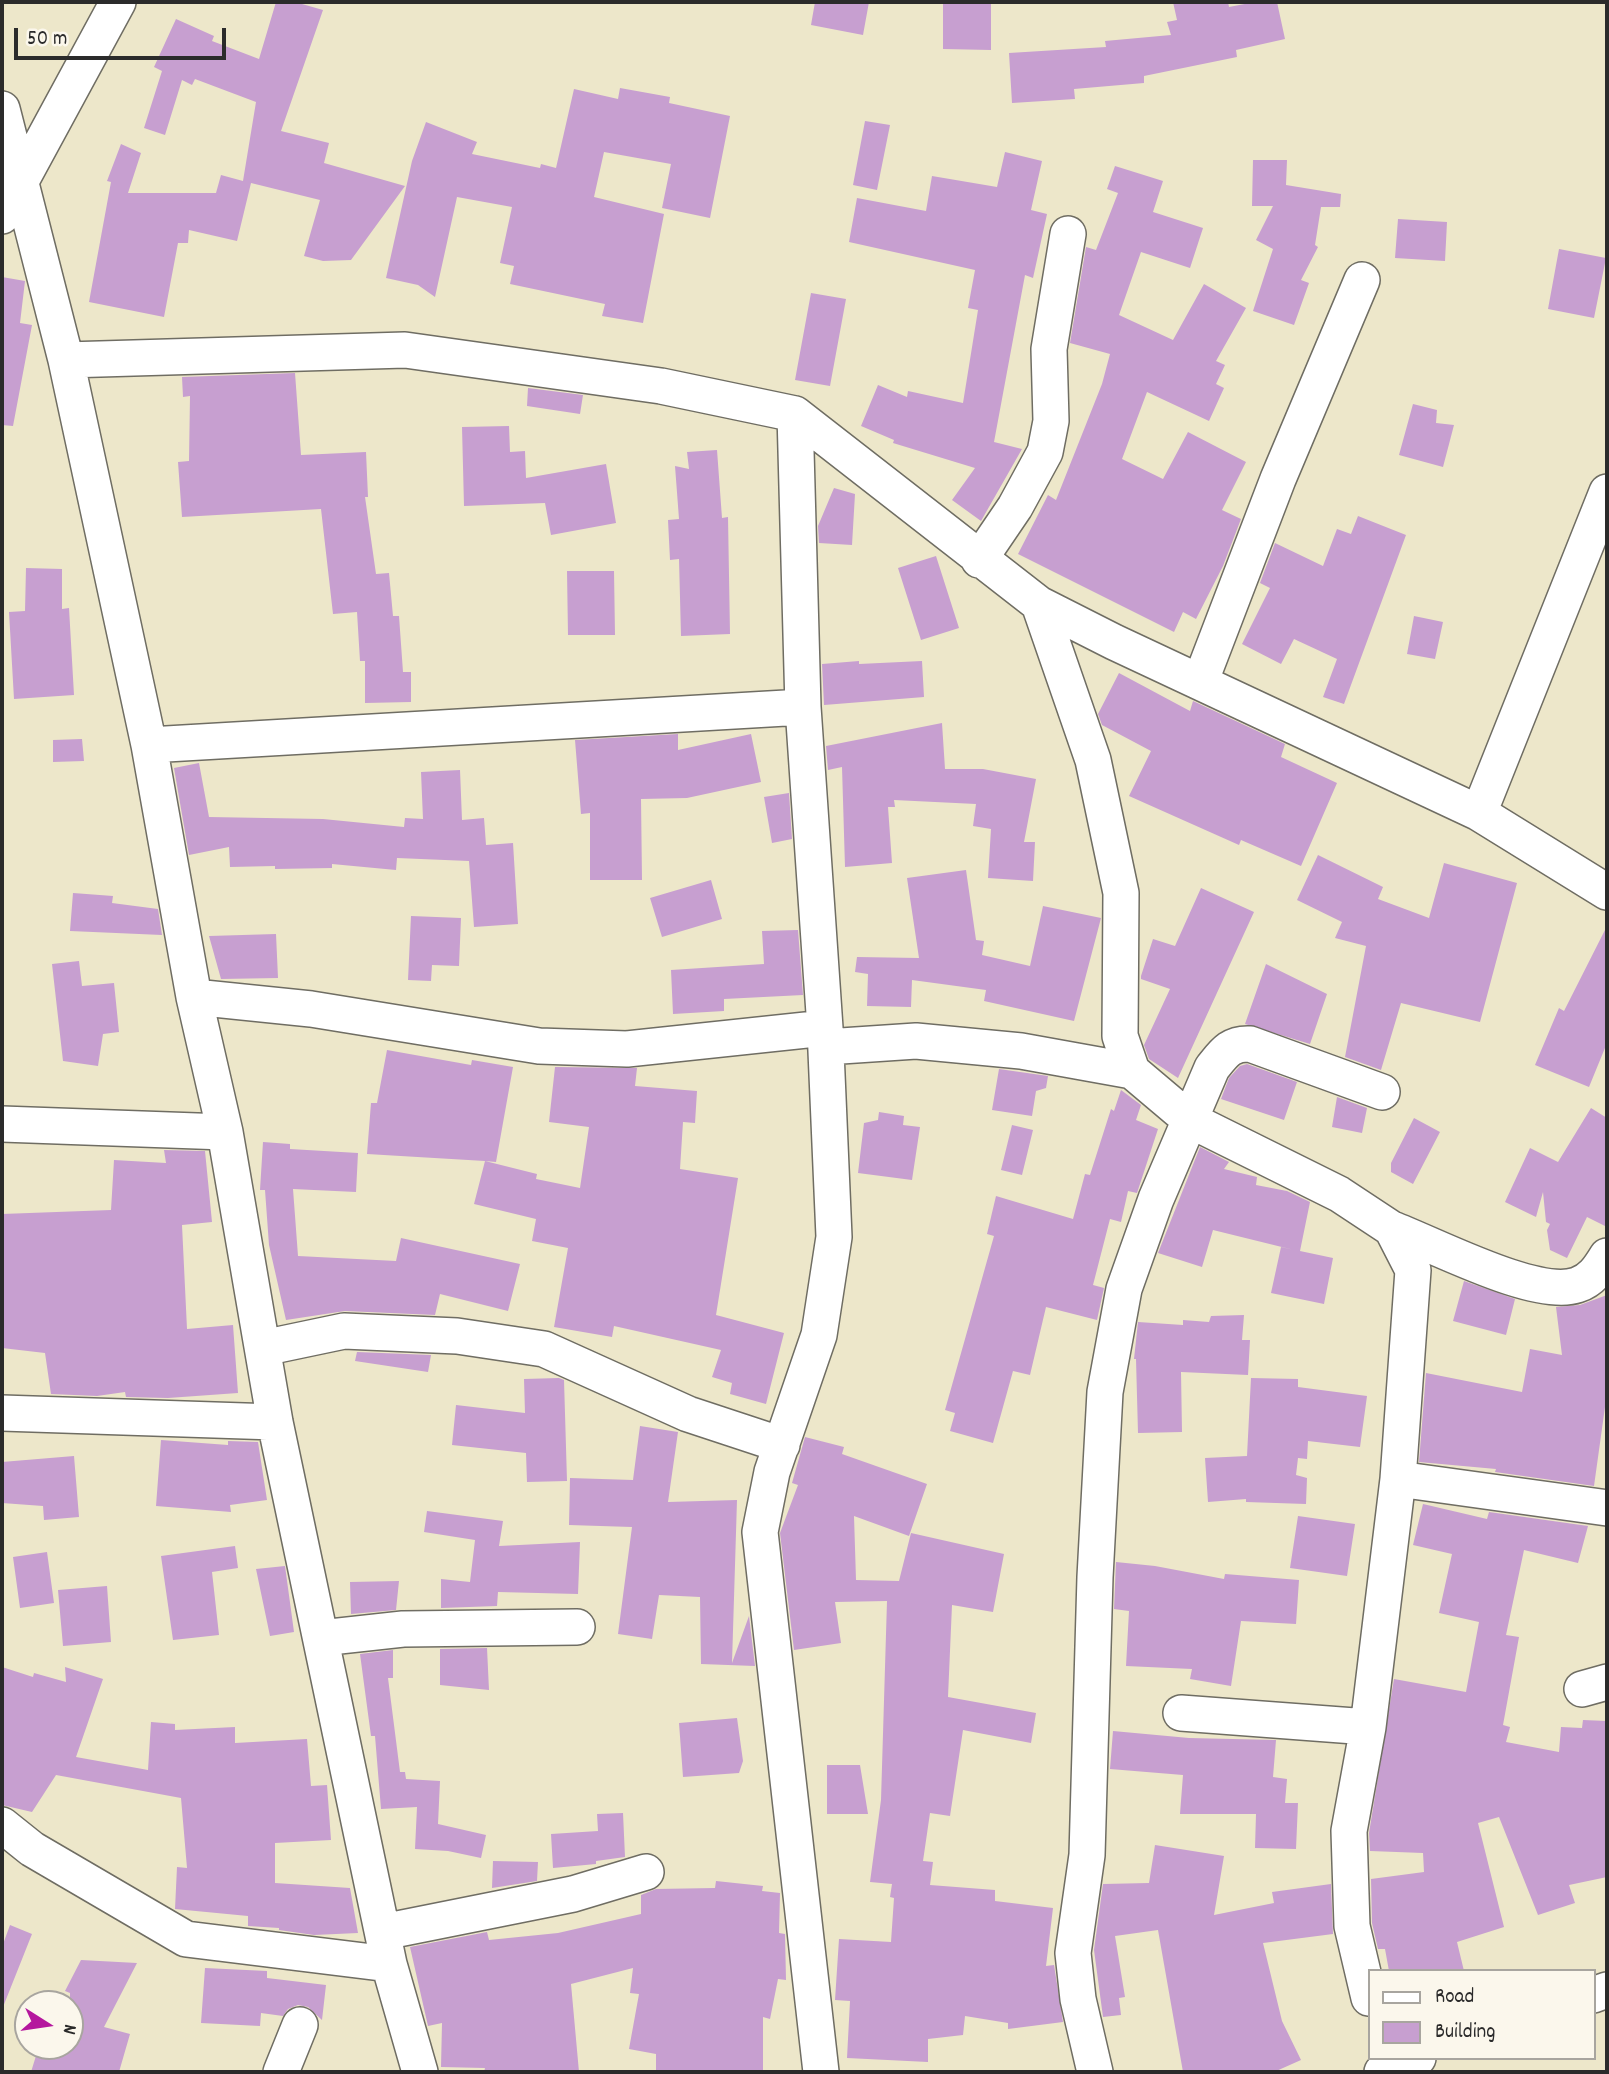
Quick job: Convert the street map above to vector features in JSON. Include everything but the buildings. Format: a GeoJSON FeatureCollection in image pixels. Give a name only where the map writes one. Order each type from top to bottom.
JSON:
{"type":"FeatureCollection","features":[{"type":"Feature","properties":{"kind":"street"},"geometry":{"type":"LineString","coordinates":[[2,216],[118,2]]}},
{"type":"Feature","properties":{"kind":"street"},"geometry":{"type":"LineString","coordinates":[[2,109],[66,360],[149,745],[194,997],[225,1132],[275,1422],[386,1948],[420,2072]]}},
{"type":"Feature","properties":{"kind":"street"},"geometry":{"type":"LineString","coordinates":[[979,560],[1015,507],[1045,452],[1051,421],[1049,349],[1068,234]]}},
{"type":"Feature","properties":{"kind":"street"},"geometry":{"type":"LineString","coordinates":[[1201,680],[1279,479],[1363,280]]}},
{"type":"Feature","properties":{"kind":"street"},"geometry":{"type":"LineString","coordinates":[[66,360],[405,350],[661,386],[795,414],[979,560],[1039,604],[1114,642],[1201,680],[1479,813],[1607,892]]}},
{"type":"Feature","properties":{"kind":"street"},"geometry":{"type":"LineString","coordinates":[[795,414],[803,707],[825,1038],[834,1237],[819,1335],[782,1445],[760,1532],[821,2072]]}},
{"type":"Feature","properties":{"kind":"street"},"geometry":{"type":"LineString","coordinates":[[1479,813],[1607,492]]}},
{"type":"Feature","properties":{"kind":"street"},"geometry":{"type":"LineString","coordinates":[[1039,604],[1093,760],[1121,893],[1120,1036],[1132,1071]]}},
{"type":"Feature","properties":{"kind":"street"},"geometry":{"type":"LineString","coordinates":[[149,745],[803,707]]}},
{"type":"Feature","properties":{"kind":"street"},"geometry":{"type":"LineString","coordinates":[[194,997],[311,1009],[539,1046],[627,1049],[825,1038],[916,1041],[1021,1051],[1132,1071],[1190,1120],[1339,1194],[1392,1229],[1496,1273],[1541,1287],[1575,1286],[1594,1276],[1607,1256]]}},
{"type":"Feature","properties":{"kind":"street"},"geometry":{"type":"LineString","coordinates":[[1095,2072],[1079,1999],[1073,1953],[1087,1855],[1095,1591],[1105,1392],[1124,1289],[1156,1199],[1212,1068],[1227,1049],[1238,1043],[1250,1044],[1382,1092]]}},
{"type":"Feature","properties":{"kind":"street"},"geometry":{"type":"LineString","coordinates":[[2,1124],[225,1132]]}},
{"type":"Feature","properties":{"kind":"street"},"geometry":{"type":"LineString","coordinates":[[1368,1994],[1352,1926],[1349,1831],[1368,1727],[1398,1479],[1413,1270],[1392,1229]]}},
{"type":"Feature","properties":{"kind":"street"},"geometry":{"type":"LineString","coordinates":[[262,1348],[344,1331],[457,1336],[544,1349],[688,1414],[782,1445]]}},
{"type":"Feature","properties":{"kind":"street"},"geometry":{"type":"LineString","coordinates":[[2,1413],[275,1422]]}},
{"type":"Feature","properties":{"kind":"street"},"geometry":{"type":"LineString","coordinates":[[1398,1479],[1607,1508]]}},
{"type":"Feature","properties":{"kind":"street"},"geometry":{"type":"LineString","coordinates":[[321,1638],[403,1629],[577,1627]]}},
{"type":"Feature","properties":{"kind":"street"},"geometry":{"type":"LineString","coordinates":[[1181,1713],[1368,1727]]}},
{"type":"Feature","properties":{"kind":"street"},"geometry":{"type":"LineString","coordinates":[[2,1825],[32,1849],[186,1939],[386,1948],[646,1872]]}},
{"type":"Feature","properties":{"kind":"street"},"geometry":{"type":"LineString","coordinates":[[281,2072],[300,2025]]}}]}
